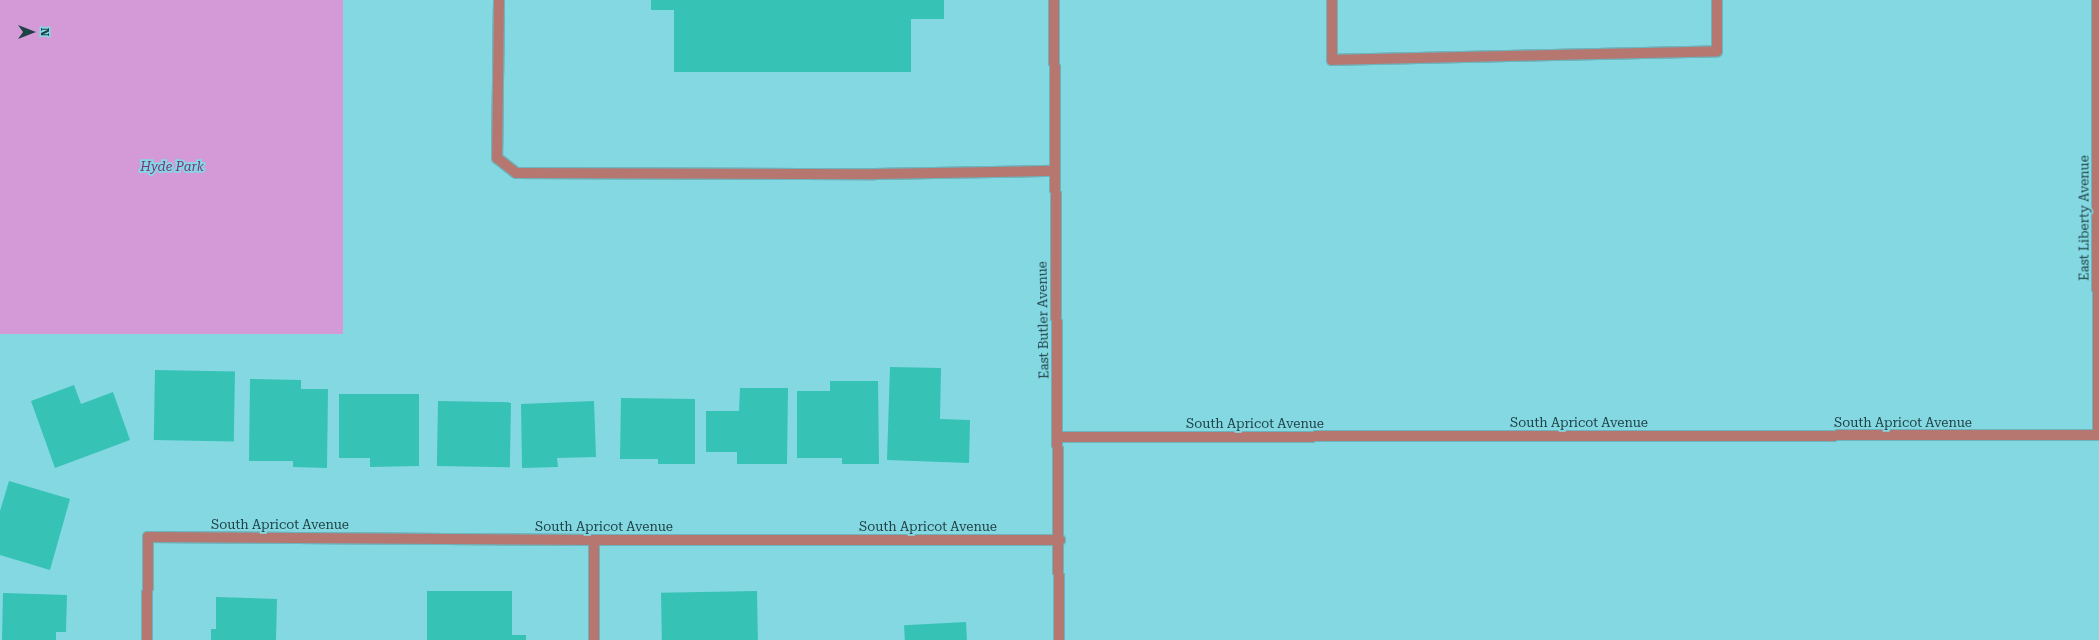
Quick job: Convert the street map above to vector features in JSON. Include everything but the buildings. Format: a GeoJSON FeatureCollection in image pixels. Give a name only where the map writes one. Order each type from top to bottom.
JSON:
{"type":"FeatureCollection","features":[{"type":"Feature","properties":{"kind":"street"},"geometry":{"type":"LineString","coordinates":[[499,0],[497,158],[516,173],[875,174],[1055,171]]}},
{"type":"Feature","properties":{"kind":"street","name":"East Butler Avenue"},"geometry":{"type":"LineString","coordinates":[[1054,0],[1060,540],[1059,640]]}},
{"type":"Feature","properties":{"kind":"street"},"geometry":{"type":"LineString","coordinates":[[1332,0],[1332,60],[1717,51],[1717,0]]}},
{"type":"Feature","properties":{"kind":"street","name":"East Liberty Avenue"},"geometry":{"type":"LineString","coordinates":[[2097,0],[2098,435]]}},
{"type":"Feature","properties":{"kind":"street","name":"South Apricot Avenue"},"geometry":{"type":"LineString","coordinates":[[1059,437],[2098,435]]}},
{"type":"Feature","properties":{"kind":"street","name":"South Apricot Avenue"},"geometry":{"type":"LineString","coordinates":[[147,640],[148,537],[594,540],[1060,540]]}},
{"type":"Feature","properties":{"kind":"street"},"geometry":{"type":"LineString","coordinates":[[594,540],[594,640]]}},
{"type":"Feature","properties":{"kind":"green space","name":"Hyde Park"},"geometry":{"type":"Polygon","coordinates":[[[0,0],[343,0],[343,334],[0,334],[0,0]]]}}]}
